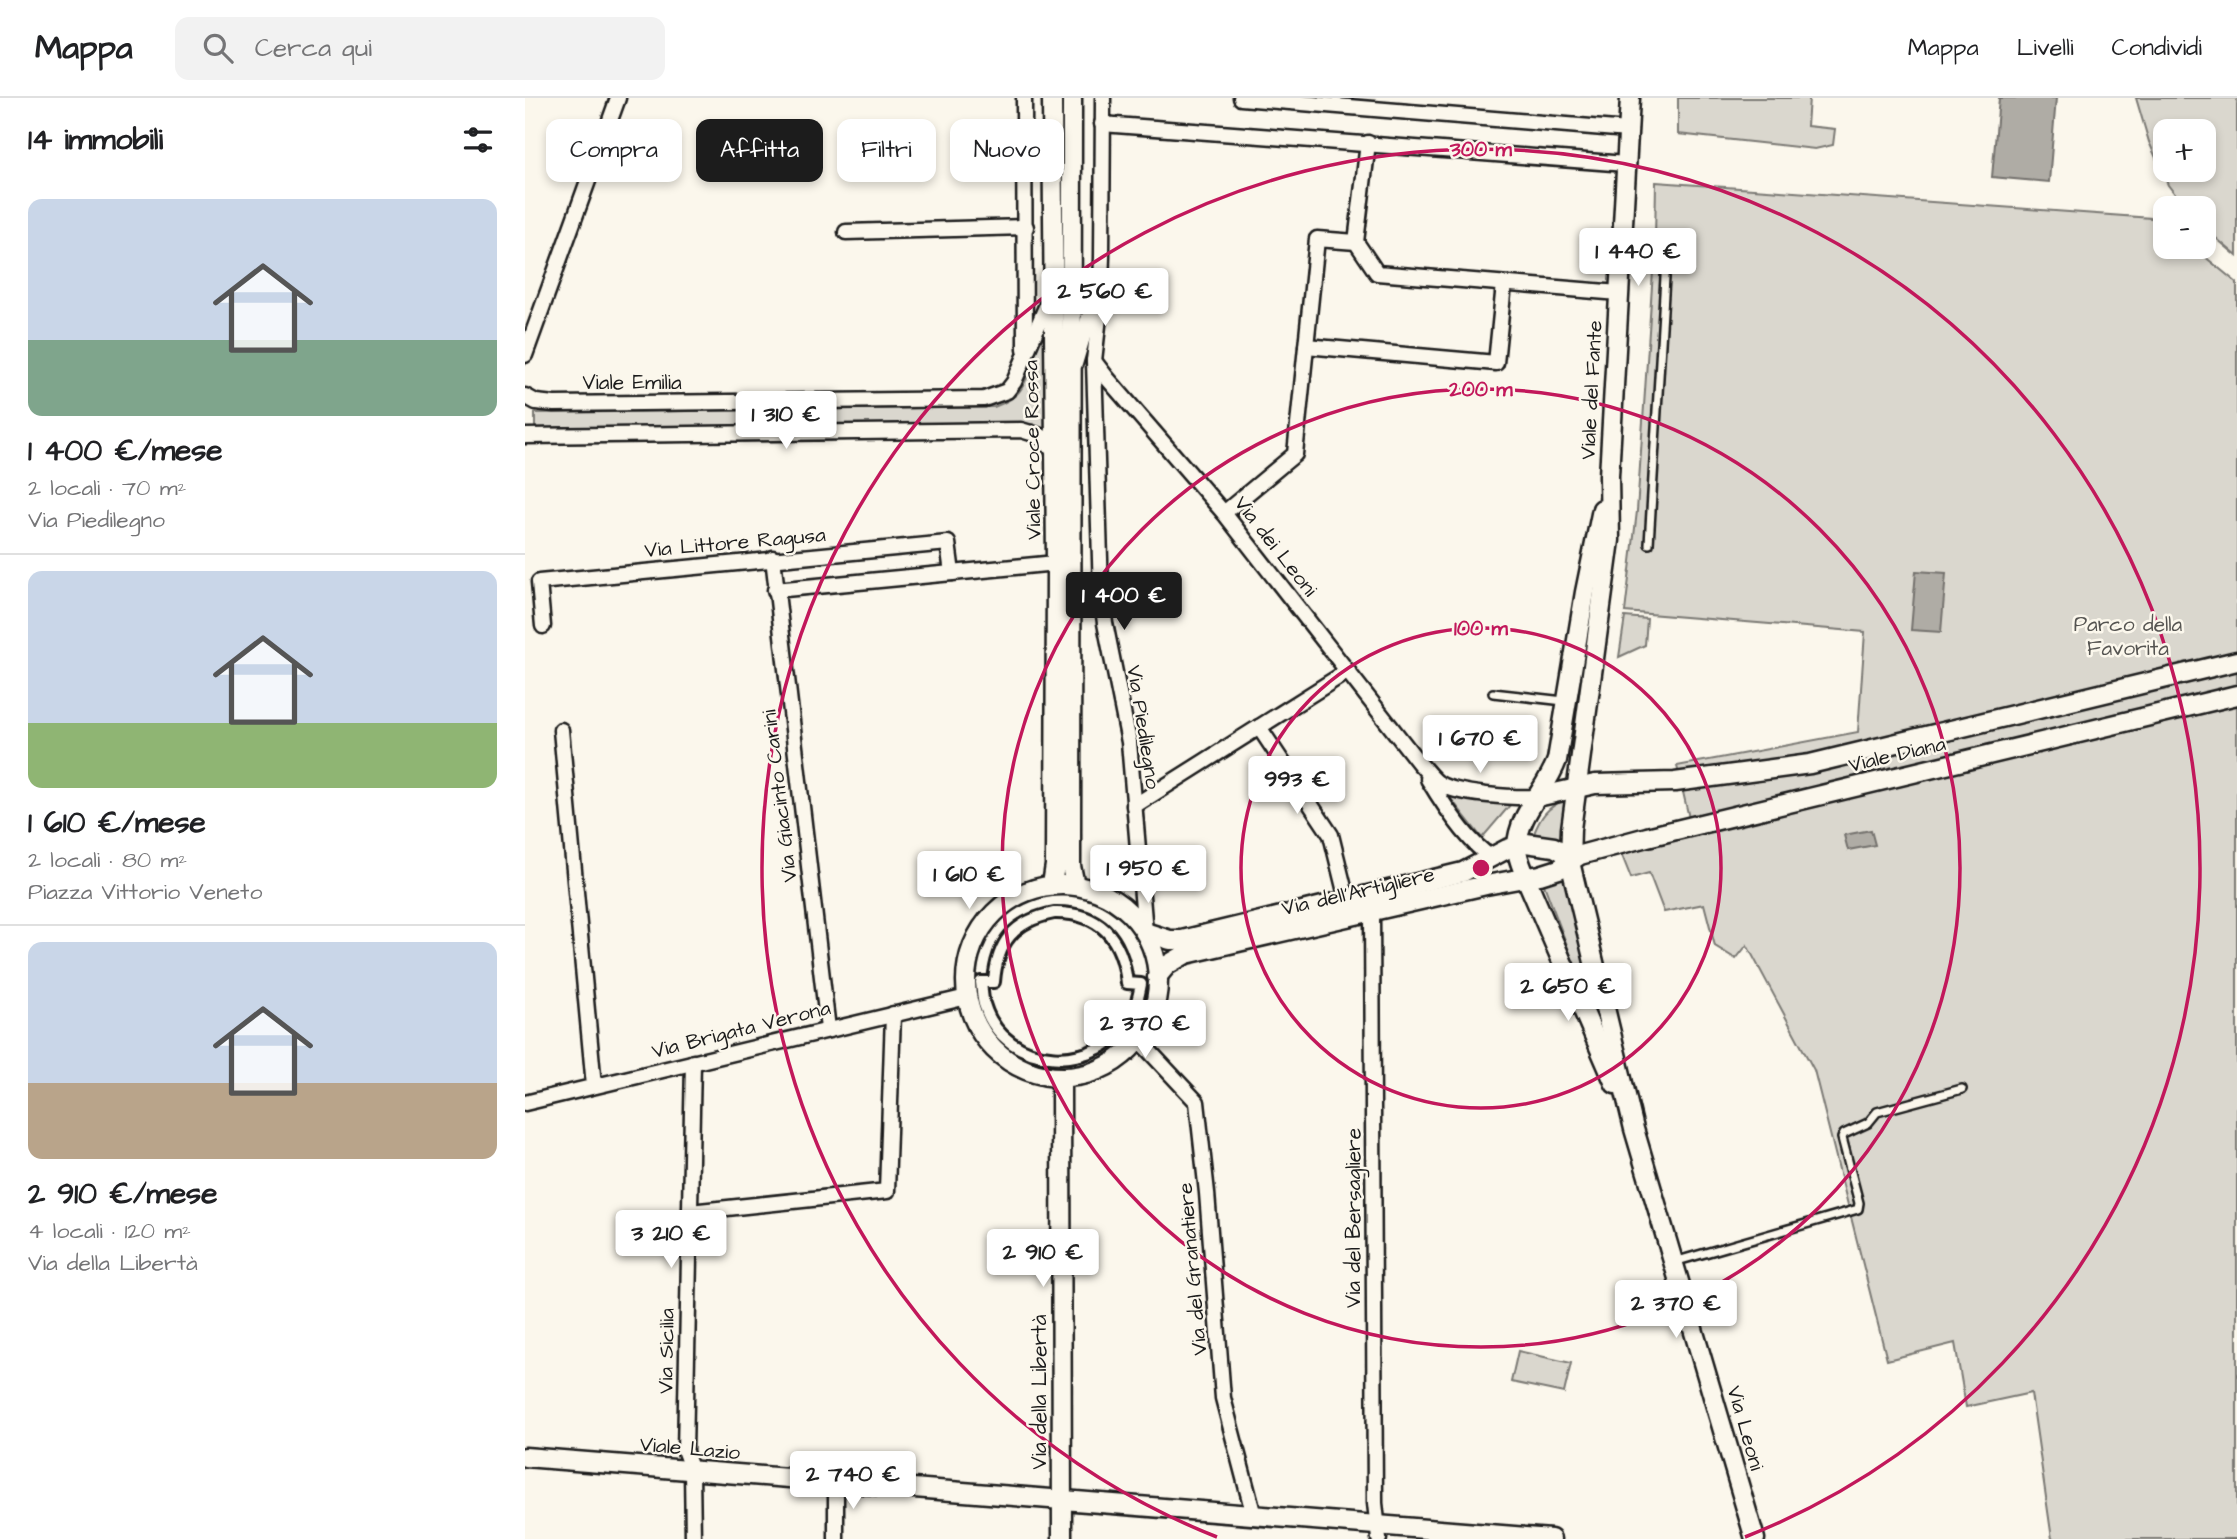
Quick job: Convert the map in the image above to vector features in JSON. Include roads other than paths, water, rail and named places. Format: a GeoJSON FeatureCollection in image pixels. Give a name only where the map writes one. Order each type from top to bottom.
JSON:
{"type":"FeatureCollection","features":[{"type":"Feature","properties":{"kind":"street"},"geometry":{"type":"LineString","coordinates":[[525,355],[530,323],[618,98]]}},
{"type":"Feature","properties":{"kind":"street","name":"Viale Croce Rossa"},"geometry":{"type":"LineString","coordinates":[[1024,98],[1025,354]]}},
{"type":"Feature","properties":{"kind":"street","name":"Viale Croce Rossa"},"geometry":{"type":"LineString","coordinates":[[1052,98],[1056,563],[1055,865],[1052,885]]}},
{"type":"Feature","properties":{"kind":"street","name":"Viale Croce Rossa"},"geometry":{"type":"LineString","coordinates":[[1072,98],[1071,866],[1075,886]]}},
{"type":"Feature","properties":{"kind":"street","name":"Viale Croce Rossa"},"geometry":{"type":"LineString","coordinates":[[1094,361],[1101,276],[1103,98]]}},
{"type":"Feature","properties":{"kind":"street"},"geometry":{"type":"LineString","coordinates":[[1241,98],[1628,130]]}},
{"type":"Feature","properties":{"kind":"street","name":"Viale del Fante"},"geometry":{"type":"LineString","coordinates":[[1577,787],[1610,540],[1609,475],[1630,98]]}},
{"type":"Feature","properties":{"kind":"street"},"geometry":{"type":"LineString","coordinates":[[1103,124],[1626,164]]}},
{"type":"Feature","properties":{"kind":"street"},"geometry":{"type":"LineString","coordinates":[[1368,144],[1356,242],[1377,273],[1619,293]]}},
{"type":"Feature","properties":{"kind":"street"},"geometry":{"type":"LineString","coordinates":[[846,232],[1026,227]]}},
{"type":"Feature","properties":{"kind":"street"},"geometry":{"type":"LineString","coordinates":[[1224,513],[1295,454],[1317,239],[1356,242]]}},
{"type":"Feature","properties":{"kind":"street","name":"Viale Croce Rossa"},"geometry":{"type":"LineString","coordinates":[[1073,368],[1101,276]]}},
{"type":"Feature","properties":{"kind":"street"},"geometry":{"type":"LineString","coordinates":[[1305,346],[1496,363],[1504,284]]}},
{"type":"Feature","properties":{"kind":"street","name":"Viale Emilia"},"geometry":{"type":"LineString","coordinates":[[525,396],[546,404],[984,399],[1007,391],[1019,374],[1053,290]]}},
{"type":"Feature","properties":{"kind":"street","name":"Via dei Leoni"},"geometry":{"type":"LineString","coordinates":[[1094,361],[1224,513],[1419,763]]}},
{"type":"Feature","properties":{"kind":"street","name":"Via Piedilegno"},"geometry":{"type":"LineString","coordinates":[[1094,361],[1101,592],[1110,652],[1129,742],[1145,932]]}},
{"type":"Feature","properties":{"kind":"street"},"geometry":{"type":"LineString","coordinates":[[525,436],[1021,430],[1041,436],[1055,453]]}},
{"type":"Feature","properties":{"kind":"street","name":"Viale del Fante"},"geometry":{"type":"LineString","coordinates":[[1537,797],[1557,760],[1569,701],[1585,592],[1609,475]]}},
{"type":"Feature","properties":{"kind":"street","name":"Via Littore Ragusa"},"geometry":{"type":"LineString","coordinates":[[543,626],[539,582],[948,543],[951,573]]}},
{"type":"Feature","properties":{"kind":"street","name":"Via Giacinto Carini"},"geometry":{"type":"LineString","coordinates":[[773,558],[828,1029]]}},
{"type":"Feature","properties":{"kind":"street"},"geometry":{"type":"LineString","coordinates":[[775,590],[1056,563]]}},
{"type":"Feature","properties":{"kind":"street","name":"Viale Diana"},"geometry":{"type":"LineString","coordinates":[[1537,797],[1595,784],[1675,782],[1809,764],[2237,661]]}},
{"type":"Feature","properties":{"kind":"street"},"geometry":{"type":"LineString","coordinates":[[1134,806],[1348,671]]}},
{"type":"Feature","properties":{"kind":"street","name":"Viale Diana"},"geometry":{"type":"LineString","coordinates":[[1570,862],[1588,852],[1647,837],[2237,695]]}},
{"type":"Feature","properties":{"kind":"street"},"geometry":{"type":"LineString","coordinates":[[1259,727],[1331,835],[1347,900]]}},
{"type":"Feature","properties":{"kind":"street"},"geometry":{"type":"LineString","coordinates":[[561,730],[594,1086]]}},
{"type":"Feature","properties":{"kind":"street"},"geometry":{"type":"LineString","coordinates":[[1419,763],[1436,782],[1450,788],[1504,796],[1537,797],[1523,822],[1517,850],[1532,867],[1551,872]]}},
{"type":"Feature","properties":{"kind":"street"},"geometry":{"type":"LineString","coordinates":[[1419,763],[1472,841],[1491,857]]}},
{"type":"Feature","properties":{"kind":"street","name":"Via Leoni"},"geometry":{"type":"LineString","coordinates":[[1577,787],[1570,862],[1634,1129],[1755,1539]]}},
{"type":"Feature","properties":{"kind":"street","name":"Via dell'Artigliere"},"geometry":{"type":"LineString","coordinates":[[1491,857],[1523,822]]}},
{"type":"Feature","properties":{"kind":"street","name":"Via dell'Artigliere"},"geometry":{"type":"LineString","coordinates":[[1145,932],[1170,940],[1182,940],[1463,872],[1491,857],[1535,843],[1549,845],[1563,852],[1570,862],[1551,872],[1527,878],[1186,954],[1149,980]]}},
{"type":"Feature","properties":{"kind":"street","name":"Via Leoni"},"geometry":{"type":"LineString","coordinates":[[1517,850],[1634,1129]]}},
{"type":"Feature","properties":{"kind":"street"},"geometry":{"type":"LineString","coordinates":[[1052,885],[1075,886],[1096,891],[1119,904],[1145,932],[1152,944],[1149,980],[1154,1008],[1129,1049],[1105,1066],[1062,1077],[1038,1074],[1014,1064],[994,1049],[978,1028],[967,996],[967,962],[973,942],[984,923],[1016,896],[1052,885]]}},
{"type":"Feature","properties":{"kind":"street"},"geometry":{"type":"LineString","coordinates":[[1486,885],[1514,887],[1523,890],[1537,902]]}},
{"type":"Feature","properties":{"kind":"street","name":"Via del Bersagliere"},"geometry":{"type":"LineString","coordinates":[[1373,911],[1375,1503],[1379,1532]]}},
{"type":"Feature","properties":{"kind":"street"},"geometry":{"type":"LineString","coordinates":[[1062,913],[1082,916],[1106,930],[1122,953],[1127,984],[1149,980],[1133,1014],[1117,1036],[1094,1051],[1055,1059],[1028,1052],[1006,1037],[989,1015],[981,982],[994,982],[999,953],[1015,930],[1039,916],[1062,913]]}},
{"type":"Feature","properties":{"kind":"street","name":"Via Brigata Verona"},"geometry":{"type":"LineString","coordinates":[[525,1103],[967,996]]}},
{"type":"Feature","properties":{"kind":"street"},"geometry":{"type":"LineString","coordinates":[[689,1212],[887,1191],[893,1014]]}},
{"type":"Feature","properties":{"kind":"street","name":"Via del Granatiere"},"geometry":{"type":"LineString","coordinates":[[1138,1038],[1197,1102],[1223,1398],[1254,1516]]}},
{"type":"Feature","properties":{"kind":"street","name":"Via Sicilia"},"geometry":{"type":"LineString","coordinates":[[692,1539],[692,1471],[685,1452],[693,1062]]}},
{"type":"Feature","properties":{"kind":"street","name":"Via della Libertà"},"geometry":{"type":"LineString","coordinates":[[1062,1077],[1062,1539]]}},
{"type":"Feature","properties":{"kind":"street","name":"Viale Lazio"},"geometry":{"type":"LineString","coordinates":[[529,1457],[1254,1516],[1379,1532],[1551,1539]]}},
{"type":"Feature","properties":{"kind":"street"},"geometry":{"type":"LineString","coordinates":[[836,1483],[836,1539]]}},
{"type":"Feature","properties":{"kind":"lane"},"geometry":{"type":"LineString","coordinates":[[1649,544],[1667,244],[1655,241]]}},
{"type":"Feature","properties":{"kind":"lane"},"geometry":{"type":"LineString","coordinates":[[1493,693],[1569,701]]}},
{"type":"Feature","properties":{"kind":"lane"},"geometry":{"type":"LineString","coordinates":[[1674,1262],[1858,1209],[1859,1203],[1842,1138],[1844,1134],[1868,1124],[1877,1112],[1962,1089]]}},
{"type":"Feature","properties":{"kind":"park label","name":"Parco della Favorita"},"geometry":{"type":"Point","coordinates":[2128,636]}}]}
